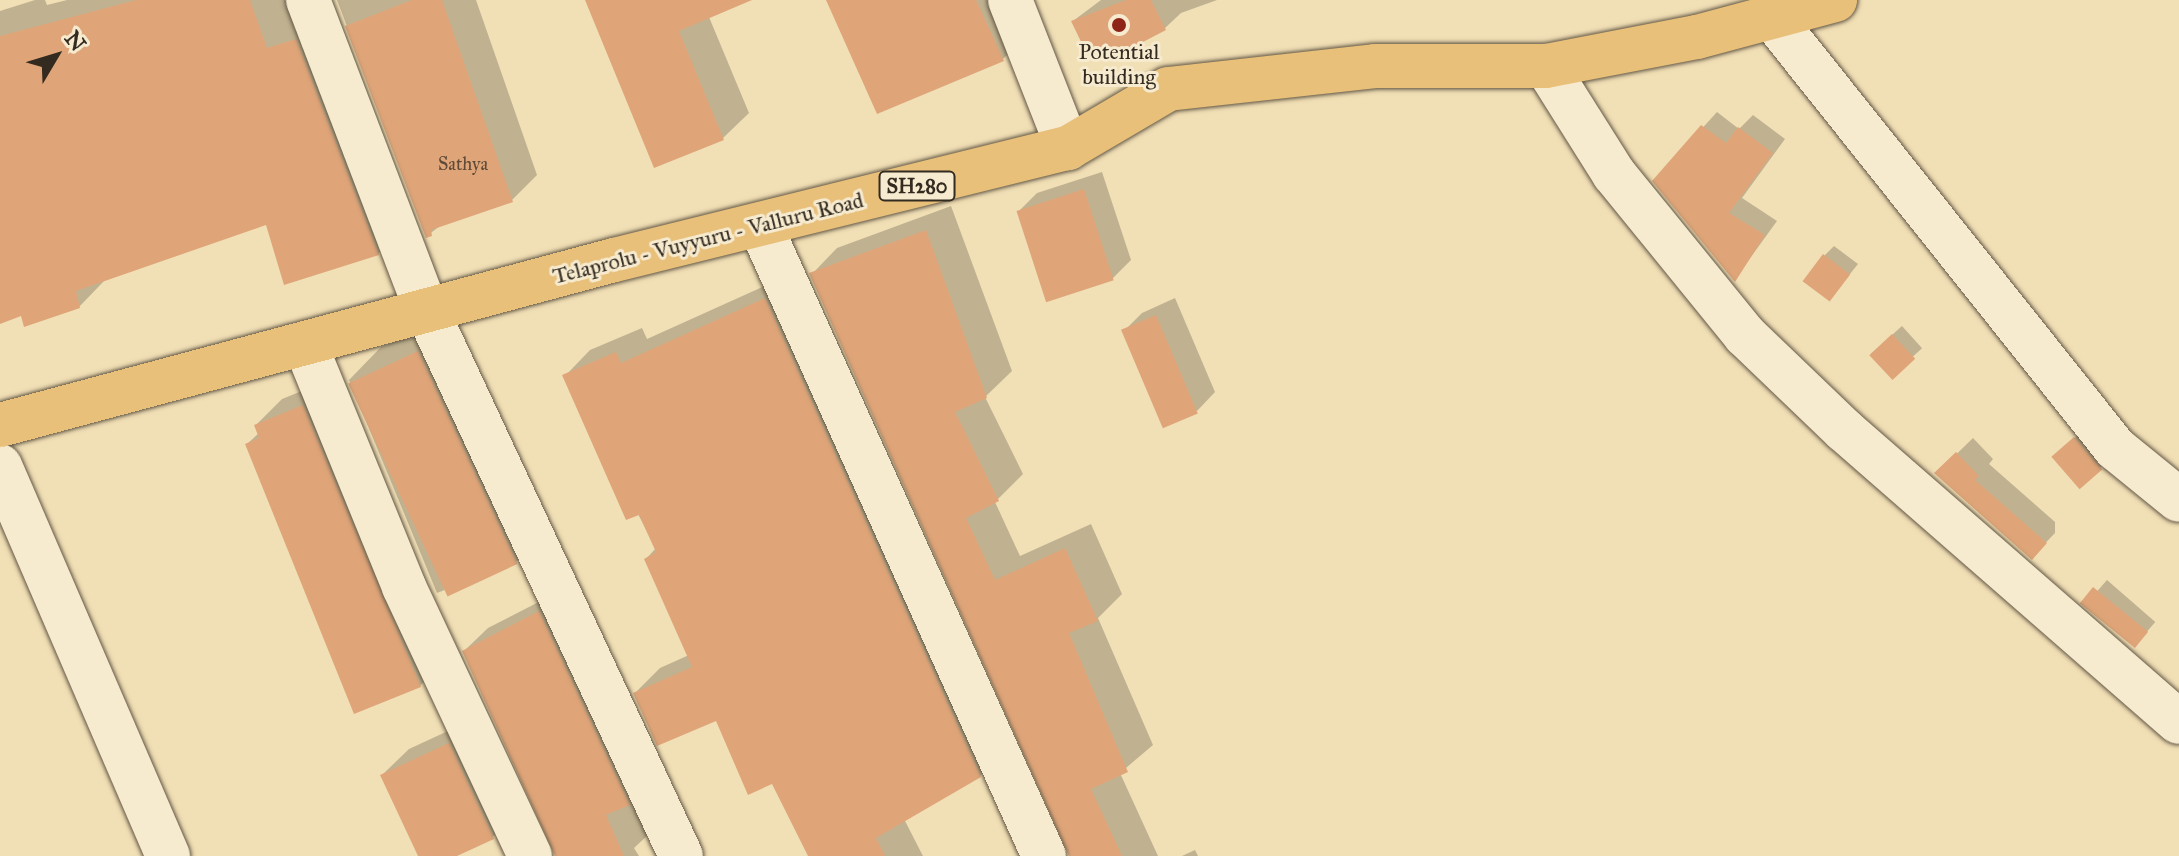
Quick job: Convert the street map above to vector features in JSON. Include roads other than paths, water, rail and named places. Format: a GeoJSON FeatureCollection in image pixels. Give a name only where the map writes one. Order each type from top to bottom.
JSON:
{"type":"FeatureCollection","features":[{"type":"Feature","properties":{"kind":"main road","name":"Telaprolu - Vuyyuru - Valluru Road"},"geometry":{"type":"LineString","coordinates":[[0,425],[427,311],[1068,148],[1168,89],[1375,66],[1546,66],[1697,37],[1835,0]]}},
{"type":"Feature","properties":{"kind":"street"},"geometry":{"type":"LineString","coordinates":[[308,0],[427,311],[681,856]]}},
{"type":"Feature","properties":{"kind":"street"},"geometry":{"type":"LineString","coordinates":[[1010,0],[1068,148]]}},
{"type":"Feature","properties":{"kind":"street"},"geometry":{"type":"LineString","coordinates":[[1770,15],[2115,448],[2179,500]]}},
{"type":"Feature","properties":{"kind":"street"},"geometry":{"type":"LineString","coordinates":[[1546,66],[1614,174],[1745,335],[1844,430],[2179,722]]}},
{"type":"Feature","properties":{"kind":"street"},"geometry":{"type":"LineString","coordinates":[[760,225],[1044,856]]}},
{"type":"Feature","properties":{"kind":"street"},"geometry":{"type":"LineString","coordinates":[[305,344],[404,587],[530,856]]}},
{"type":"Feature","properties":{"kind":"street"},"geometry":{"type":"LineString","coordinates":[[0,466],[168,856]]}},
{"type":"Feature","properties":{"kind":"place","name":"Potential building"},"geometry":{"type":"Point","coordinates":[1119,25]}}]}
